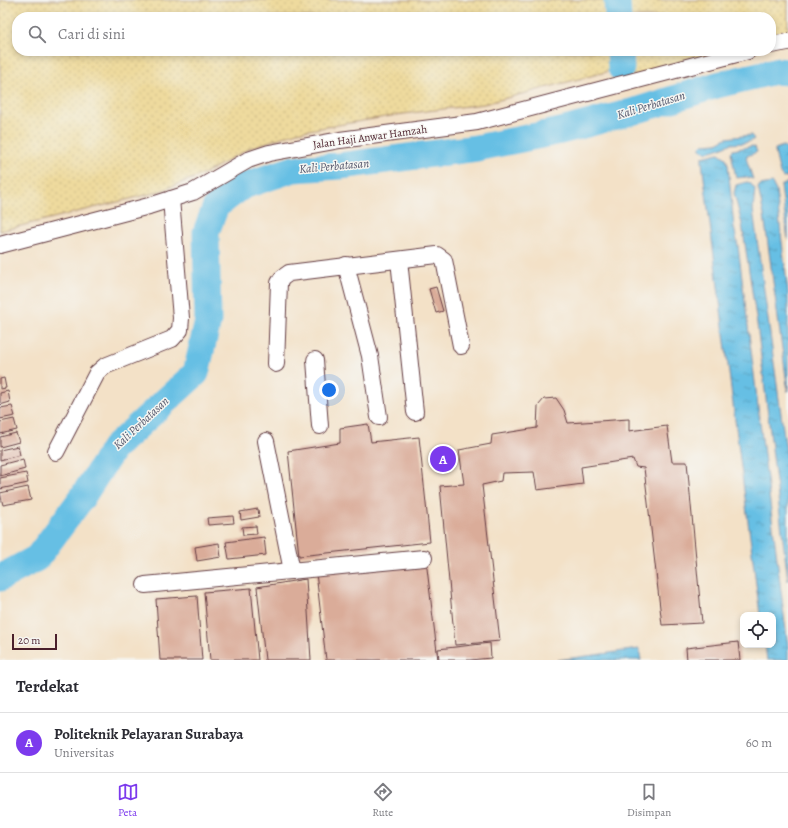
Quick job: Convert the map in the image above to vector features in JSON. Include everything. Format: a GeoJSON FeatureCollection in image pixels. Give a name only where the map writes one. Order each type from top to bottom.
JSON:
{"type":"FeatureCollection","features":[{"type":"Feature","properties":{"kind":"street"},"geometry":{"type":"LineString","coordinates":[[776,44],[788,42]]}},
{"type":"Feature","properties":{"kind":"street","name":"Jalan Haji Anwar Hamzah"},"geometry":{"type":"LineString","coordinates":[[0,245],[58,231],[172,213],[193,192],[248,160],[269,153],[340,140],[477,122],[729,56]]}},
{"type":"Feature","properties":{"kind":"street"},"geometry":{"type":"LineString","coordinates":[[56,452],[97,373],[105,366],[172,340],[180,330],[181,318],[172,213]]}},
{"type":"Feature","properties":{"kind":"street"},"geometry":{"type":"LineString","coordinates":[[276,364],[279,283],[282,278],[289,273],[438,255],[444,260],[462,346]]}},
{"type":"Feature","properties":{"kind":"street"},"geometry":{"type":"LineString","coordinates":[[399,260],[415,412]]}},
{"type":"Feature","properties":{"kind":"street"},"geometry":{"type":"LineString","coordinates":[[346,266],[370,356],[380,417]]}},
{"type":"Feature","properties":{"kind":"street"},"geometry":{"type":"LineString","coordinates":[[315,360],[320,426]]}},
{"type":"Feature","properties":{"kind":"street"},"geometry":{"type":"LineString","coordinates":[[266,441],[292,571]]}},
{"type":"Feature","properties":{"kind":"street"},"geometry":{"type":"LineString","coordinates":[[145,585],[424,558]]}},
{"type":"Feature","properties":{"kind":"sand"},"geometry":{"type":"Polygon","coordinates":[[[0,0],[617,0],[618,12],[12,12],[12,56],[620,56],[621,68],[484,104],[403,114],[297,132],[250,148],[204,174],[158,192],[0,231],[0,0]]]}},
{"type":"Feature","properties":{"kind":"sand"},"geometry":{"type":"Polygon","coordinates":[[[620,0],[788,0],[788,42],[776,44],[776,12],[621,12],[620,0]]]}},
{"type":"Feature","properties":{"kind":"sand"},"geometry":{"type":"Polygon","coordinates":[[[623,56],[729,56],[626,83],[623,56]]]}},
{"type":"Feature","properties":{"kind":"water"},"geometry":{"type":"Polygon","coordinates":[[[751,135],[754,139],[749,142],[731,144],[711,151],[704,151],[700,149],[703,144],[717,143],[726,138],[751,135]]]}},
{"type":"Feature","properties":{"kind":"water"},"geometry":{"type":"Polygon","coordinates":[[[752,146],[755,147],[757,152],[747,156],[746,158],[753,179],[744,177],[736,178],[731,152],[733,150],[752,146]]]}},
{"type":"Feature","properties":{"kind":"water"},"geometry":{"type":"Polygon","coordinates":[[[783,146],[788,149],[788,177],[783,178],[780,174],[775,149],[783,146]]]}},
{"type":"Feature","properties":{"kind":"water"},"geometry":{"type":"Polygon","coordinates":[[[719,153],[726,158],[728,165],[734,227],[738,246],[788,647],[788,660],[767,660],[765,648],[776,648],[776,612],[760,612],[702,157],[719,153]]]}},
{"type":"Feature","properties":{"kind":"water"},"geometry":{"type":"Polygon","coordinates":[[[747,182],[750,183],[755,189],[753,210],[788,465],[788,581],[757,324],[742,224],[734,193],[736,185],[747,182]]]}},
{"type":"Feature","properties":{"kind":"water"},"geometry":{"type":"Polygon","coordinates":[[[788,182],[788,240],[781,186],[788,182]]]}},
{"type":"Feature","properties":{"kind":"water"},"geometry":{"type":"Polygon","coordinates":[[[772,183],[776,191],[788,293],[788,392],[764,215],[758,188],[760,185],[772,183]]]}},
{"type":"Feature","properties":{"kind":"water"},"geometry":{"type":"Polygon","coordinates":[[[639,649],[641,660],[557,660],[639,649]]]}},
{"type":"Feature","properties":{"kind":"building"},"geometry":{"type":"Polygon","coordinates":[[[436,287],[443,311],[436,313],[429,289],[436,287]]]}},
{"type":"Feature","properties":{"kind":"building"},"geometry":{"type":"Polygon","coordinates":[[[4,378],[6,388],[0,389],[0,379],[4,378]]]}},
{"type":"Feature","properties":{"kind":"building"},"geometry":{"type":"Polygon","coordinates":[[[8,391],[10,402],[0,405],[0,393],[8,391]]]}},
{"type":"Feature","properties":{"kind":"building"},"geometry":{"type":"Polygon","coordinates":[[[556,398],[564,410],[568,423],[629,419],[629,431],[667,426],[672,462],[687,462],[702,623],[662,625],[644,468],[636,467],[633,459],[581,467],[583,484],[537,490],[534,472],[502,473],[501,481],[482,485],[500,641],[455,645],[440,486],[464,484],[459,450],[491,444],[492,435],[537,428],[538,406],[544,399],[556,398]]]}},
{"type":"Feature","properties":{"kind":"building"},"geometry":{"type":"Polygon","coordinates":[[[12,406],[15,416],[0,419],[0,408],[12,406]]]}},
{"type":"Feature","properties":{"kind":"building"},"geometry":{"type":"Polygon","coordinates":[[[14,419],[17,430],[0,434],[0,422],[14,419]]]}},
{"type":"Feature","properties":{"kind":"building"},"geometry":{"type":"Polygon","coordinates":[[[368,424],[371,442],[419,437],[430,542],[299,556],[288,451],[340,443],[340,428],[368,424]]]}},
{"type":"Feature","properties":{"kind":"building"},"geometry":{"type":"Polygon","coordinates":[[[16,433],[19,442],[0,447],[0,437],[16,433]]]}},
{"type":"Feature","properties":{"kind":"building"},"geometry":{"type":"Polygon","coordinates":[[[18,446],[20,455],[0,460],[0,450],[18,446]]]}},
{"type":"Feature","properties":{"kind":"building"},"geometry":{"type":"Polygon","coordinates":[[[23,459],[25,469],[0,476],[0,465],[23,459]]]}},
{"type":"Feature","properties":{"kind":"building"},"geometry":{"type":"Polygon","coordinates":[[[26,473],[28,483],[0,489],[0,478],[26,473]]]}},
{"type":"Feature","properties":{"kind":"building"},"geometry":{"type":"Polygon","coordinates":[[[28,487],[31,500],[3,505],[0,493],[28,487]]]}},
{"type":"Feature","properties":{"kind":"building"},"geometry":{"type":"Polygon","coordinates":[[[258,509],[259,517],[241,520],[240,512],[258,509]]]}},
{"type":"Feature","properties":{"kind":"building"},"geometry":{"type":"Polygon","coordinates":[[[233,516],[234,523],[208,525],[207,518],[233,516]]]}},
{"type":"Feature","properties":{"kind":"building"},"geometry":{"type":"Polygon","coordinates":[[[256,526],[257,534],[243,535],[242,527],[256,526]]]}},
{"type":"Feature","properties":{"kind":"building"},"geometry":{"type":"Polygon","coordinates":[[[264,537],[266,555],[229,559],[226,542],[264,537]]]}},
{"type":"Feature","properties":{"kind":"building"},"geometry":{"type":"Polygon","coordinates":[[[219,543],[221,557],[197,561],[195,547],[219,543]]]}},
{"type":"Feature","properties":{"kind":"building"},"geometry":{"type":"Polygon","coordinates":[[[426,560],[438,660],[326,660],[316,573],[426,560]]]}},
{"type":"Feature","properties":{"kind":"building"},"geometry":{"type":"Polygon","coordinates":[[[306,579],[311,660],[265,660],[257,587],[306,579]]]}},
{"type":"Feature","properties":{"kind":"building"},"geometry":{"type":"Polygon","coordinates":[[[251,588],[258,660],[210,660],[204,592],[251,588]]]}},
{"type":"Feature","properties":{"kind":"building"},"geometry":{"type":"Polygon","coordinates":[[[197,596],[202,660],[160,660],[156,599],[197,596]]]}},
{"type":"Feature","properties":{"kind":"building"},"geometry":{"type":"Polygon","coordinates":[[[738,642],[740,660],[687,660],[686,648],[738,642]]]}},
{"type":"Feature","properties":{"kind":"building"},"geometry":{"type":"Polygon","coordinates":[[[490,643],[491,658],[439,660],[438,649],[490,643]]]}},
{"type":"Feature","properties":{"kind":"waterway"},"geometry":{"type":"LineString","coordinates":[[617,0],[618,12]]}},
{"type":"Feature","properties":{"kind":"waterway"},"geometry":{"type":"LineString","coordinates":[[620,56],[621,68]]}},
{"type":"Feature","properties":{"kind":"waterway","name":"Kali Perbatasan"},"geometry":{"type":"LineString","coordinates":[[0,578],[37,558],[81,499],[114,448],[196,373],[208,321],[206,232],[216,206],[243,186],[294,169],[340,166],[477,148],[561,131],[635,111],[717,85],[775,71],[788,72]]}},
{"type":"Feature","properties":{"kind":"place","name":"Politeknik Pelayaran Surabaya"},"geometry":{"type":"Point","coordinates":[443,459]}}]}
